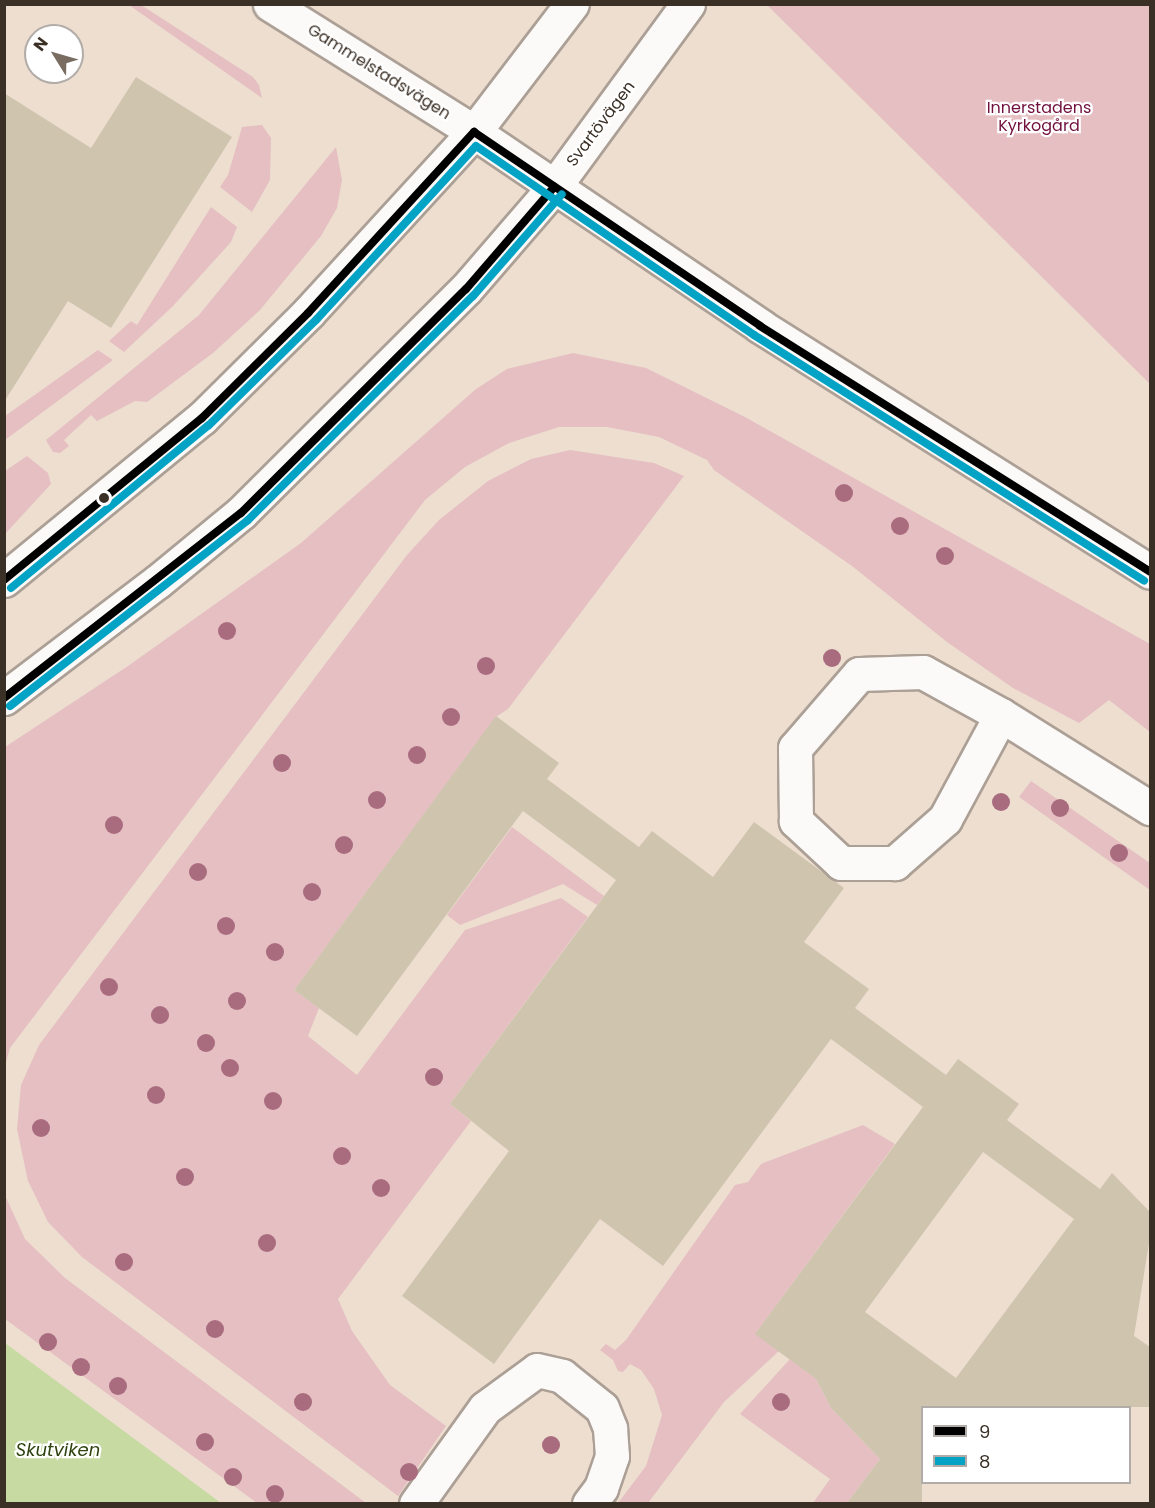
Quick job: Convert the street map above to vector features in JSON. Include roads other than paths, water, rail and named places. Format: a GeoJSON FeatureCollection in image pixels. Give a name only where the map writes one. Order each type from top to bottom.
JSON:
{"type":"FeatureCollection","features":[{"type":"Feature","properties":{"kind":"street","name":"Gammelstadsvägen"},"geometry":{"type":"LineString","coordinates":[[270,4],[474,132],[779,338],[1150,572]]}},
{"type":"Feature","properties":{"kind":"street"},"geometry":{"type":"LineString","coordinates":[[4,580],[202,418],[308,313],[474,132],[572,4]]}},
{"type":"Feature","properties":{"kind":"street","name":"Svartövägen"},"geometry":{"type":"LineString","coordinates":[[4,698],[157,582],[241,513],[466,289],[554,187],[688,4]]}},
{"type":"Feature","properties":{"kind":"street"},"geometry":{"type":"LineString","coordinates":[[1001,715],[945,819],[895,863],[841,863],[796,822],[795,748],[859,674],[923,672],[1001,715],[1150,808]]}},
{"type":"Feature","properties":{"kind":"street"},"geometry":{"type":"LineString","coordinates":[[416,1503],[485,1408],[537,1370],[562,1376],[603,1408],[610,1428],[612,1456],[601,1488],[589,1503]]}},
{"type":"Feature","properties":{"kind":"water","name":"Skutviken"},"geometry":{"type":"Polygon","coordinates":[[[5,1343],[171,1466],[221,1503],[5,1503],[5,1343]]]}},
{"type":"Feature","properties":{"kind":"park label","name":"Innerstadens Kyrkogård"},"geometry":{"type":"Point","coordinates":[1039,117]}}]}
